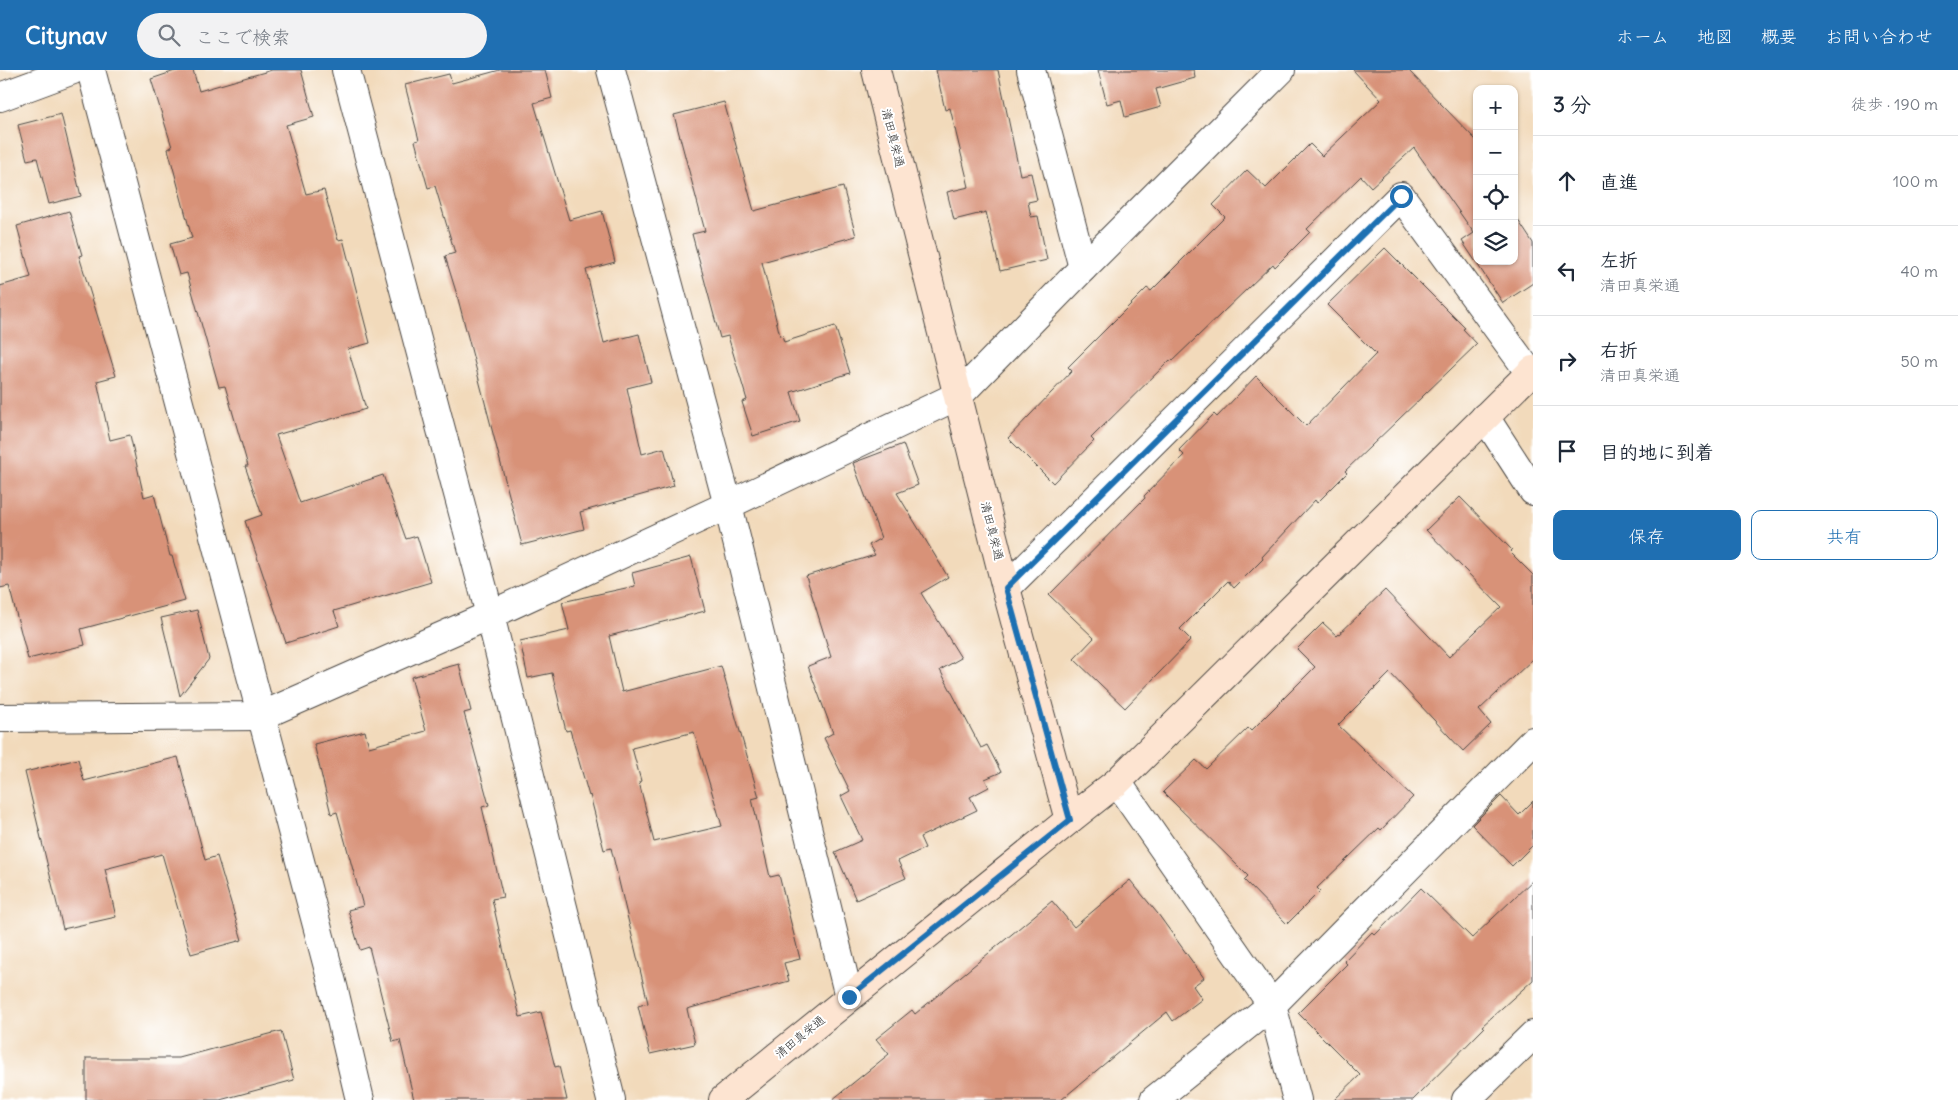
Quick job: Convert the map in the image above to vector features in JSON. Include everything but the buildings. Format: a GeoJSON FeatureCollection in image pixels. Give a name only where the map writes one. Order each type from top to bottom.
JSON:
{"type":"FeatureCollection","features":[{"type":"Feature","properties":{"kind":"street"},"geometry":{"type":"LineString","coordinates":[[0,97],[73,70]]}},
{"type":"Feature","properties":{"kind":"street"},"geometry":{"type":"LineString","coordinates":[[92,70],[333,986],[360,1100]]}},
{"type":"Feature","properties":{"kind":"street"},"geometry":{"type":"LineString","coordinates":[[346,70],[490,615],[612,1100]]}},
{"type":"Feature","properties":{"kind":"street"},"geometry":{"type":"LineString","coordinates":[[611,70],[728,505],[849,997]]}},
{"type":"Feature","properties":{"kind":"street","name":"清田真栄通"},"geometry":{"type":"LineString","coordinates":[[722,1100],[1070,820],[1006,588],[876,70]]}},
{"type":"Feature","properties":{"kind":"street"},"geometry":{"type":"LineString","coordinates":[[1031,70],[1083,268]]}},
{"type":"Feature","properties":{"kind":"street"},"geometry":{"type":"LineString","coordinates":[[0,718],[261,716],[490,615],[959,395],[1281,70]]}},
{"type":"Feature","properties":{"kind":"street"},"geometry":{"type":"LineString","coordinates":[[1006,588],[1401,196],[1532,371],[1117,782],[1070,820]]}},
{"type":"Feature","properties":{"kind":"street"},"geometry":{"type":"LineString","coordinates":[[1485,417],[1533,491]]}},
{"type":"Feature","properties":{"kind":"street"},"geometry":{"type":"LineString","coordinates":[[1154,1100],[1272,1005],[1533,741]]}},
{"type":"Feature","properties":{"kind":"street"},"geometry":{"type":"LineString","coordinates":[[1117,782],[1272,1005],[1297,1100]]}},
{"type":"Feature","properties":{"kind":"street"},"geometry":{"type":"LineString","coordinates":[[1466,1100],[1533,1034]]}},
{"type":"Feature","properties":{"kind":"route"},"geometry":{"type":"LineString","coordinates":[[849,997],[1070,820],[1006,588],[1401,196]]}}]}
